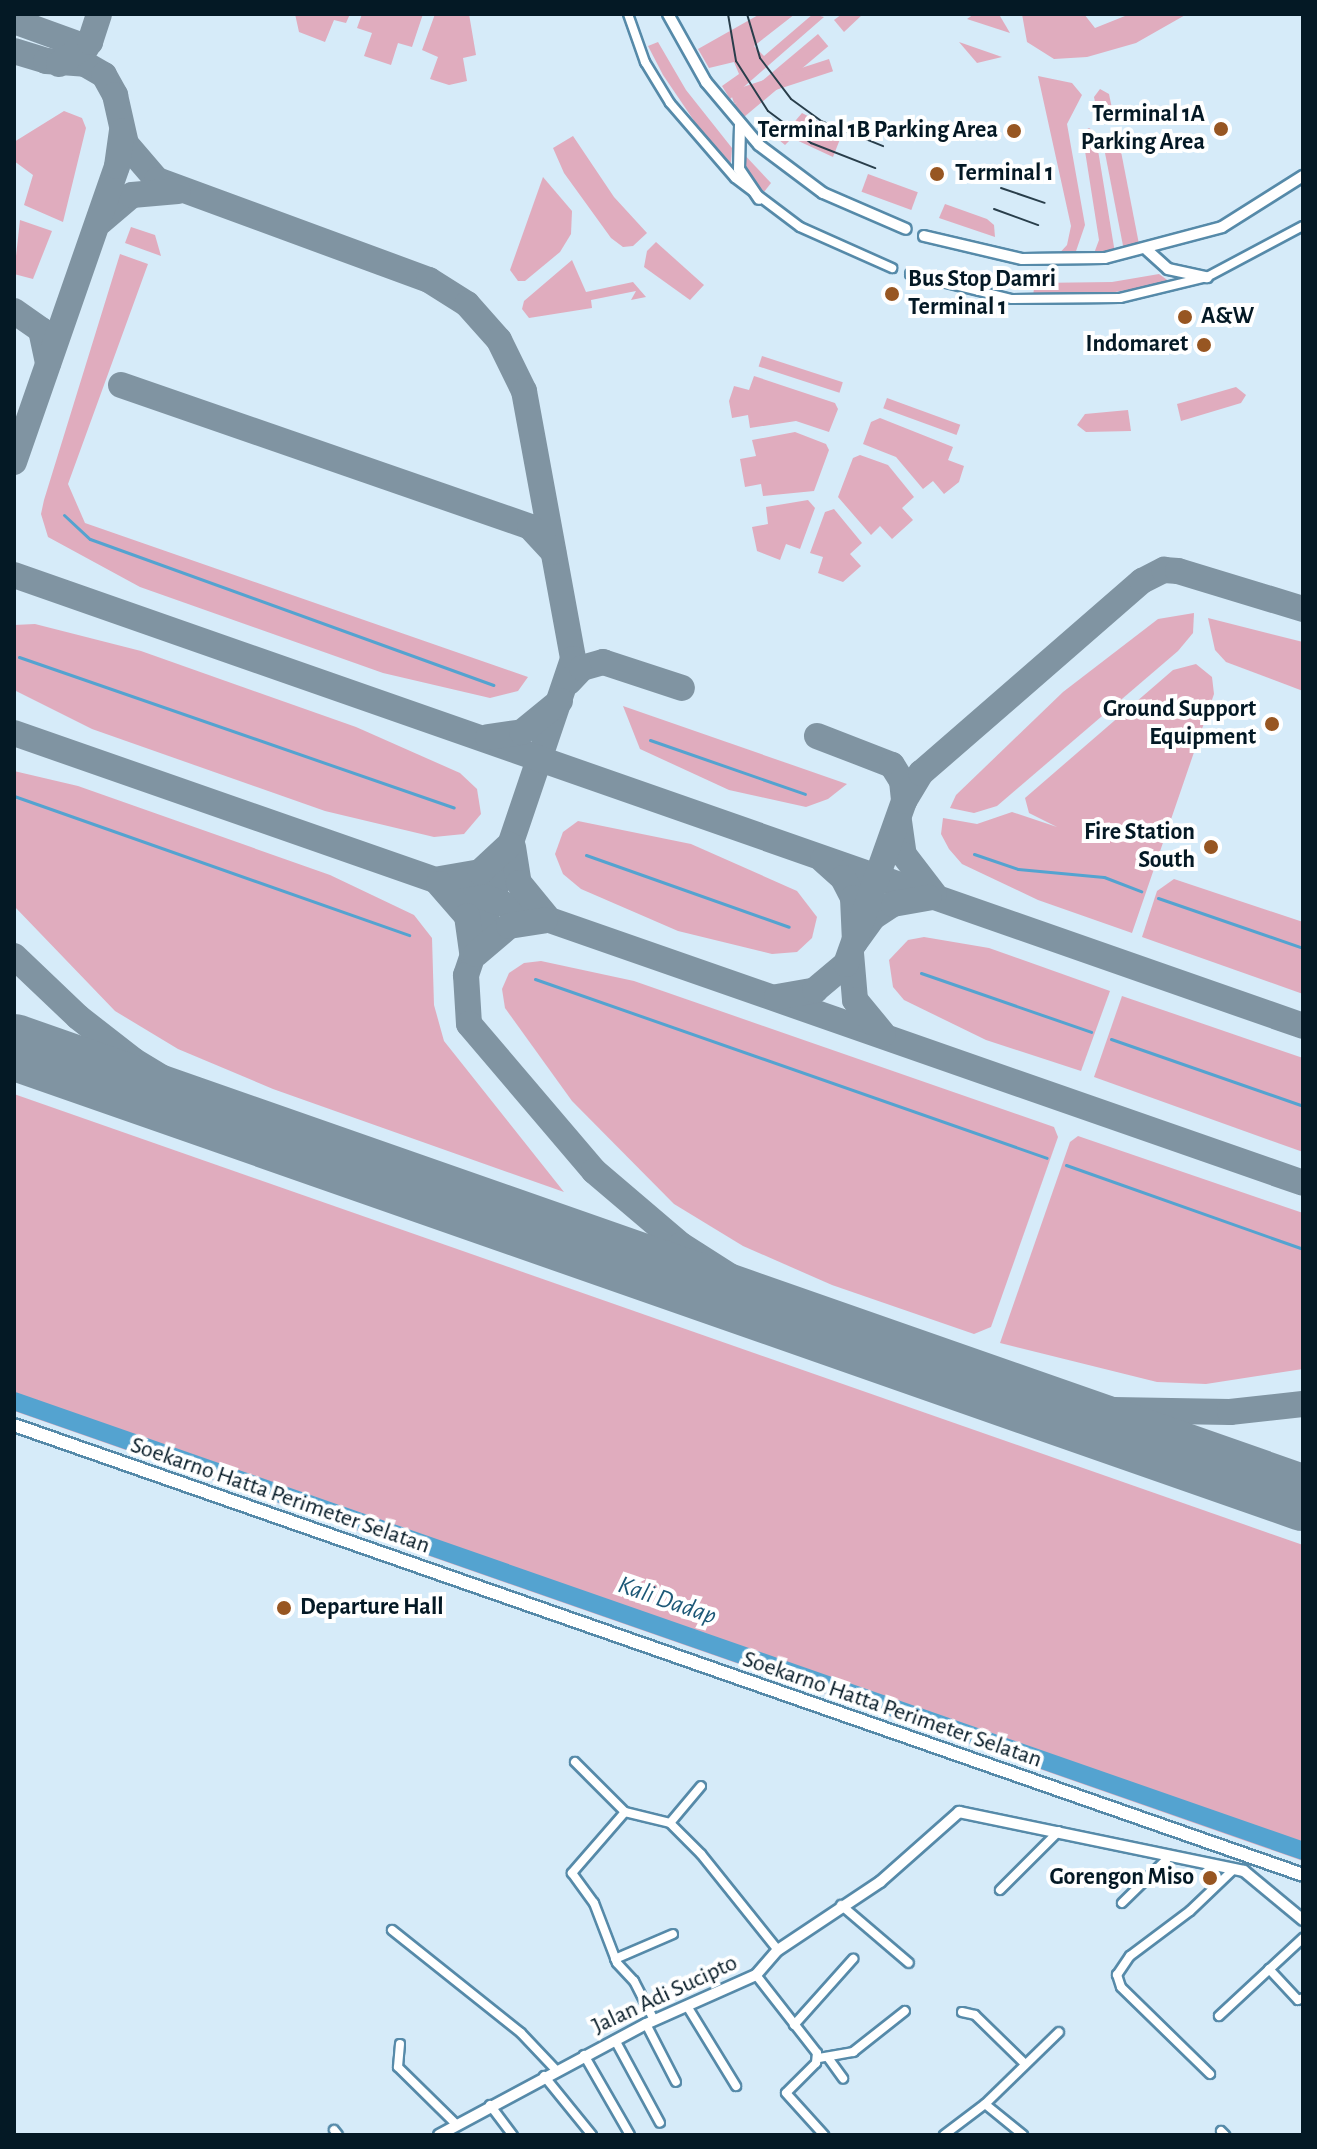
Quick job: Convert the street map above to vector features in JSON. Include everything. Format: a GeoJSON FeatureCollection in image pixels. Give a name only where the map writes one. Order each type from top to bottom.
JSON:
{"type":"FeatureCollection","features":[{"type":"Feature","properties":{"kind":"main road","name":"Soekarno Hatta Perimeter Selatan"},"geometry":{"type":"LineString","coordinates":[[14,1425],[1303,1875]]}},
{"type":"Feature","properties":{"kind":"street"},"geometry":{"type":"LineString","coordinates":[[628,14],[645,62],[670,103],[702,145],[759,199],[806,230],[892,268]]}},
{"type":"Feature","properties":{"kind":"street"},"geometry":{"type":"LineString","coordinates":[[668,14],[706,82],[740,125],[813,187],[906,229]]}},
{"type":"Feature","properties":{"kind":"street"},"geometry":{"type":"LineString","coordinates":[[740,125],[739,169],[759,199]]}},
{"type":"Feature","properties":{"kind":"street"},"geometry":{"type":"LineString","coordinates":[[924,236],[991,254],[1048,261],[1147,250],[1222,227],[1303,176]]}},
{"type":"Feature","properties":{"kind":"street"},"geometry":{"type":"LineString","coordinates":[[910,274],[988,295],[1065,302],[1120,298],[1207,277],[1303,226]]}},
{"type":"Feature","properties":{"kind":"street"},"geometry":{"type":"LineString","coordinates":[[1147,250],[1176,273],[1207,277]]}},
{"type":"Feature","properties":{"kind":"street"},"geometry":{"type":"LineString","coordinates":[[575,1762],[625,1812],[670,1823],[701,1854],[778,1950]]}},
{"type":"Feature","properties":{"kind":"street"},"geometry":{"type":"LineString","coordinates":[[670,1823],[701,1786]]}},
{"type":"Feature","properties":{"kind":"street"},"geometry":{"type":"LineString","coordinates":[[625,1812],[572,1871],[594,1903],[615,1959],[634,1981],[676,2082]]}},
{"type":"Feature","properties":{"kind":"street","name":"Jalan Adi Sucipto"},"geometry":{"type":"LineString","coordinates":[[439,2135],[584,2055],[756,1975],[778,1950],[904,1862],[951,1815],[966,1813],[1059,1831]]}},
{"type":"Feature","properties":{"kind":"street"},"geometry":{"type":"LineString","coordinates":[[1000,1890],[1059,1831],[1234,1869],[1257,1878],[1303,1920]]}},
{"type":"Feature","properties":{"kind":"street"},"geometry":{"type":"LineString","coordinates":[[1122,1903],[1170,1856]]}},
{"type":"Feature","properties":{"kind":"street"},"geometry":{"type":"LineString","coordinates":[[1210,2074],[1121,1987],[1117,1975],[1123,1962],[1190,1911],[1234,1869]]}},
{"type":"Feature","properties":{"kind":"street"},"geometry":{"type":"LineString","coordinates":[[841,1905],[909,1963]]}},
{"type":"Feature","properties":{"kind":"street"},"geometry":{"type":"LineString","coordinates":[[392,1930],[521,2033],[556,2070]]}},
{"type":"Feature","properties":{"kind":"street"},"geometry":{"type":"LineString","coordinates":[[615,1959],[673,1934]]}},
{"type":"Feature","properties":{"kind":"street"},"geometry":{"type":"LineString","coordinates":[[1219,2016],[1303,1938]]}},
{"type":"Feature","properties":{"kind":"street"},"geometry":{"type":"LineString","coordinates":[[794,2025],[853,1959]]}},
{"type":"Feature","properties":{"kind":"street"},"geometry":{"type":"LineString","coordinates":[[1269,1969],[1298,2000],[1303,1998]]}},
{"type":"Feature","properties":{"kind":"street"},"geometry":{"type":"LineString","coordinates":[[756,1975],[794,2025],[843,2078]]}},
{"type":"Feature","properties":{"kind":"street"},"geometry":{"type":"LineString","coordinates":[[687,2006],[736,2086]]}},
{"type":"Feature","properties":{"kind":"street"},"geometry":{"type":"LineString","coordinates":[[824,2135],[786,2093],[824,2058],[863,2046],[905,2011]]}},
{"type":"Feature","properties":{"kind":"street"},"geometry":{"type":"LineString","coordinates":[[962,2012],[975,2015],[1025,2064]]}},
{"type":"Feature","properties":{"kind":"street"},"geometry":{"type":"LineString","coordinates":[[944,2135],[985,2104],[1059,2032]]}},
{"type":"Feature","properties":{"kind":"street"},"geometry":{"type":"LineString","coordinates":[[615,2040],[660,2123]]}},
{"type":"Feature","properties":{"kind":"street"},"geometry":{"type":"LineString","coordinates":[[400,2044],[398,2067],[456,2124]]}},
{"type":"Feature","properties":{"kind":"street"},"geometry":{"type":"LineString","coordinates":[[584,2055],[630,2135]]}},
{"type":"Feature","properties":{"kind":"street"},"geometry":{"type":"LineString","coordinates":[[544,2076],[592,2135]]}},
{"type":"Feature","properties":{"kind":"street"},"geometry":{"type":"LineString","coordinates":[[985,2104],[1023,2135]]}},
{"type":"Feature","properties":{"kind":"street"},"geometry":{"type":"LineString","coordinates":[[490,2105],[513,2135]]}},
{"type":"Feature","properties":{"kind":"shaded area"},"geometry":{"type":"Polygon","coordinates":[[[295,14],[350,14],[346,23],[334,20],[325,42],[299,32],[295,14]]]}},
{"type":"Feature","properties":{"kind":"shaded area"},"geometry":{"type":"Polygon","coordinates":[[[362,14],[423,14],[412,47],[398,43],[391,65],[364,56],[372,33],[357,28],[362,14]]]}},
{"type":"Feature","properties":{"kind":"shaded area"},"geometry":{"type":"Polygon","coordinates":[[[435,14],[469,14],[476,55],[463,58],[467,81],[449,85],[430,79],[438,57],[422,50],[435,14]]]}},
{"type":"Feature","properties":{"kind":"shaded area"},"geometry":{"type":"Polygon","coordinates":[[[760,14],[795,14],[754,46],[764,56],[813,14],[824,17],[730,99],[722,86],[739,74],[734,62],[709,68],[698,49],[760,14]]]}},
{"type":"Feature","properties":{"kind":"shaded area"},"geometry":{"type":"Polygon","coordinates":[[[842,14],[863,14],[844,32],[834,20],[842,14]]]}},
{"type":"Feature","properties":{"kind":"shaded area"},"geometry":{"type":"Polygon","coordinates":[[[974,14],[1000,16],[1010,33],[967,19],[974,14]]]}},
{"type":"Feature","properties":{"kind":"shaded area"},"geometry":{"type":"Polygon","coordinates":[[[1022,14],[1084,14],[1095,28],[1130,14],[1187,14],[1136,43],[1087,57],[1054,59],[1027,42],[1022,14]]]}},
{"type":"Feature","properties":{"kind":"shaded area"},"geometry":{"type":"Polygon","coordinates":[[[818,34],[828,46],[744,117],[734,105],[818,34]]]}},
{"type":"Feature","properties":{"kind":"shaded area"},"geometry":{"type":"Polygon","coordinates":[[[658,42],[686,90],[732,148],[731,163],[701,131],[663,75],[648,46],[658,42]]]}},
{"type":"Feature","properties":{"kind":"shaded area"},"geometry":{"type":"Polygon","coordinates":[[[959,42],[1002,57],[977,63],[959,42]]]}},
{"type":"Feature","properties":{"kind":"shaded area"},"geometry":{"type":"Polygon","coordinates":[[[829,59],[833,71],[734,104],[730,91],[829,59]]]}},
{"type":"Feature","properties":{"kind":"shaded area"},"geometry":{"type":"Polygon","coordinates":[[[1038,76],[1072,83],[1082,95],[1067,124],[1085,225],[1074,257],[1056,257],[1067,245],[1071,226],[1038,76]]]}},
{"type":"Feature","properties":{"kind":"shaded area"},"geometry":{"type":"Polygon","coordinates":[[[1100,89],[1109,94],[1114,118],[1099,121],[1094,97],[1100,89]]]}},
{"type":"Feature","properties":{"kind":"shaded area"},"geometry":{"type":"Polygon","coordinates":[[[64,111],[82,118],[86,128],[63,222],[24,205],[33,175],[14,161],[14,142],[64,111]]]}},
{"type":"Feature","properties":{"kind":"shaded area"},"geometry":{"type":"Polygon","coordinates":[[[802,113],[842,134],[833,157],[792,138],[785,145],[779,140],[802,113]]]}},
{"type":"Feature","properties":{"kind":"shaded area"},"geometry":{"type":"Polygon","coordinates":[[[1089,128],[1095,132],[1115,253],[1093,256],[1099,240],[1082,132],[1089,128]]]}},
{"type":"Feature","properties":{"kind":"shaded area"},"geometry":{"type":"Polygon","coordinates":[[[573,136],[614,197],[647,233],[633,246],[623,247],[611,238],[564,173],[553,148],[573,136]]]}},
{"type":"Feature","properties":{"kind":"shaded area"},"geometry":{"type":"Polygon","coordinates":[[[1118,136],[1140,249],[1124,252],[1102,139],[1118,136]]]}},
{"type":"Feature","properties":{"kind":"shaded area"},"geometry":{"type":"Polygon","coordinates":[[[741,151],[771,183],[764,192],[744,169],[741,151]]]}},
{"type":"Feature","properties":{"kind":"shaded area"},"geometry":{"type":"Polygon","coordinates":[[[868,174],[918,192],[911,210],[862,192],[868,174]]]}},
{"type":"Feature","properties":{"kind":"shaded area"},"geometry":{"type":"Polygon","coordinates":[[[543,177],[572,211],[571,234],[560,252],[525,281],[518,281],[510,270],[543,177]]]}},
{"type":"Feature","properties":{"kind":"shaded area"},"geometry":{"type":"Polygon","coordinates":[[[945,204],[987,219],[994,225],[995,237],[939,218],[945,204]]]}},
{"type":"Feature","properties":{"kind":"shaded area"},"geometry":{"type":"Polygon","coordinates":[[[20,220],[52,231],[33,279],[14,274],[20,220]]]}},
{"type":"Feature","properties":{"kind":"shaded area"},"geometry":{"type":"Polygon","coordinates":[[[131,227],[155,235],[161,256],[125,243],[131,227]]]}},
{"type":"Feature","properties":{"kind":"shaded area"},"geometry":{"type":"Polygon","coordinates":[[[656,242],[704,285],[690,300],[644,267],[647,251],[656,242]]]}},
{"type":"Feature","properties":{"kind":"shaded area"},"geometry":{"type":"Polygon","coordinates":[[[120,254],[148,264],[68,484],[85,523],[528,677],[518,691],[490,698],[383,673],[140,587],[48,537],[41,514],[44,500],[120,254]]]}},
{"type":"Feature","properties":{"kind":"shaded area"},"geometry":{"type":"Polygon","coordinates":[[[572,260],[586,292],[633,282],[646,297],[631,300],[636,291],[591,300],[592,308],[529,318],[522,309],[524,301],[572,260]]]}},
{"type":"Feature","properties":{"kind":"shaded area"},"geometry":{"type":"Polygon","coordinates":[[[1159,274],[1170,282],[1099,295],[1033,295],[1035,283],[1112,282],[1159,274]]]}},
{"type":"Feature","properties":{"kind":"shaded area"},"geometry":{"type":"Polygon","coordinates":[[[762,356],[843,382],[839,393],[759,366],[762,356]]]}},
{"type":"Feature","properties":{"kind":"shaded area"},"geometry":{"type":"Polygon","coordinates":[[[754,376],[835,403],[838,409],[829,432],[796,421],[750,428],[748,415],[732,418],[729,401],[734,386],[749,390],[754,376]]]}},
{"type":"Feature","properties":{"kind":"shaded area"},"geometry":{"type":"Polygon","coordinates":[[[1236,387],[1246,395],[1241,403],[1181,421],[1177,404],[1236,387]]]}},
{"type":"Feature","properties":{"kind":"shaded area"},"geometry":{"type":"Polygon","coordinates":[[[887,398],[960,425],[957,435],[883,408],[887,398]]]}},
{"type":"Feature","properties":{"kind":"shaded area"},"geometry":{"type":"Polygon","coordinates":[[[1128,410],[1131,431],[1086,432],[1077,425],[1085,414],[1128,410]]]}},
{"type":"Feature","properties":{"kind":"shaded area"},"geometry":{"type":"Polygon","coordinates":[[[880,418],[953,447],[948,460],[964,466],[959,482],[944,494],[933,481],[923,489],[896,457],[863,444],[871,422],[880,418]]]}},
{"type":"Feature","properties":{"kind":"shaded area"},"geometry":{"type":"Polygon","coordinates":[[[795,432],[826,444],[829,450],[814,491],[763,496],[761,484],[745,487],[740,459],[756,456],[752,440],[795,432]]]}},
{"type":"Feature","properties":{"kind":"shaded area"},"geometry":{"type":"Polygon","coordinates":[[[860,455],[888,465],[914,497],[902,508],[913,520],[892,539],[880,526],[871,535],[838,497],[853,458],[860,455]]]}},
{"type":"Feature","properties":{"kind":"shaded area"},"geometry":{"type":"Polygon","coordinates":[[[808,500],[815,508],[800,549],[786,544],[780,560],[757,551],[752,527],[768,524],[766,507],[808,500]]]}},
{"type":"Feature","properties":{"kind":"shaded area"},"geometry":{"type":"Polygon","coordinates":[[[834,509],[862,543],[850,554],[861,566],[843,582],[818,573],[823,557],[810,553],[825,512],[834,509]]]}},
{"type":"Feature","properties":{"kind":"shaded area"},"geometry":{"type":"Polygon","coordinates":[[[1194,613],[1193,633],[1178,651],[997,806],[974,813],[950,808],[956,795],[1063,692],[1158,619],[1194,613]]]}},
{"type":"Feature","properties":{"kind":"shaded area"},"geometry":{"type":"Polygon","coordinates":[[[1208,618],[1303,642],[1303,691],[1226,662],[1215,650],[1208,618]]]}},
{"type":"Feature","properties":{"kind":"shaded area"},"geometry":{"type":"Polygon","coordinates":[[[35,624],[141,651],[356,727],[460,773],[477,789],[481,814],[464,834],[434,837],[325,811],[92,729],[14,690],[14,625],[35,624]]]}},
{"type":"Feature","properties":{"kind":"shaded area"},"geometry":{"type":"Polygon","coordinates":[[[1196,664],[1212,677],[1214,694],[1132,933],[1038,900],[962,864],[949,849],[941,834],[943,818],[977,824],[1012,812],[1057,827],[1029,813],[1025,798],[1173,670],[1196,664]]]}},
{"type":"Feature","properties":{"kind":"shaded area"},"geometry":{"type":"Polygon","coordinates":[[[623,706],[847,784],[828,799],[806,807],[729,790],[640,749],[623,706]]]}},
{"type":"Feature","properties":{"kind":"shaded area"},"geometry":{"type":"Polygon","coordinates":[[[14,771],[78,786],[330,875],[414,915],[432,938],[434,1005],[444,1041],[564,1192],[273,1089],[178,1049],[115,1011],[14,906],[14,771]]]}},
{"type":"Feature","properties":{"kind":"shaded area"},"geometry":{"type":"Polygon","coordinates":[[[578,821],[691,844],[797,891],[817,917],[812,938],[797,952],[772,954],[678,931],[581,889],[563,874],[555,854],[563,832],[578,821]]]}},
{"type":"Feature","properties":{"kind":"shaded area"},"geometry":{"type":"Polygon","coordinates":[[[1174,879],[1303,922],[1303,994],[1142,937],[1157,891],[1174,879]]]}},
{"type":"Feature","properties":{"kind":"shaded area"},"geometry":{"type":"Polygon","coordinates":[[[924,937],[989,948],[1110,991],[1081,1071],[986,1040],[904,1000],[893,987],[889,960],[908,940],[924,937]]]}},
{"type":"Feature","properties":{"kind":"shaded area"},"geometry":{"type":"Polygon","coordinates":[[[541,961],[634,981],[1054,1127],[1058,1137],[991,1327],[974,1334],[832,1285],[743,1246],[674,1204],[572,1101],[505,1008],[502,989],[509,973],[524,963],[541,961]]]}},
{"type":"Feature","properties":{"kind":"shaded area"},"geometry":{"type":"Polygon","coordinates":[[[1122,996],[1303,1058],[1303,1152],[1094,1077],[1122,996]]]}},
{"type":"Feature","properties":{"kind":"shaded area"},"geometry":{"type":"Polygon","coordinates":[[[14,1094],[1303,1545],[1303,1861],[14,1411],[14,1094]]]}},
{"type":"Feature","properties":{"kind":"shaded area"},"geometry":{"type":"Polygon","coordinates":[[[1078,1136],[1303,1213],[1303,1369],[1206,1384],[1157,1382],[1000,1343],[1070,1142],[1078,1136]]]}},
{"type":"Feature","properties":{"kind":"waterway"},"geometry":{"type":"LineString","coordinates":[[64,515],[90,539],[493,685]]}},
{"type":"Feature","properties":{"kind":"waterway"},"geometry":{"type":"LineString","coordinates":[[19,657],[454,808]]}},
{"type":"Feature","properties":{"kind":"waterway"},"geometry":{"type":"LineString","coordinates":[[650,740],[805,794]]}},
{"type":"Feature","properties":{"kind":"waterway"},"geometry":{"type":"LineString","coordinates":[[14,796],[409,935]]}},
{"type":"Feature","properties":{"kind":"waterway"},"geometry":{"type":"LineString","coordinates":[[974,854],[1018,869],[1104,877],[1141,891]]}},
{"type":"Feature","properties":{"kind":"waterway"},"geometry":{"type":"LineString","coordinates":[[586,855],[789,927]]}},
{"type":"Feature","properties":{"kind":"waterway"},"geometry":{"type":"LineString","coordinates":[[1158,898],[1303,948]]}},
{"type":"Feature","properties":{"kind":"waterway"},"geometry":{"type":"LineString","coordinates":[[921,973],[1091,1032]]}},
{"type":"Feature","properties":{"kind":"waterway"},"geometry":{"type":"LineString","coordinates":[[535,979],[1047,1158]]}},
{"type":"Feature","properties":{"kind":"waterway"},"geometry":{"type":"LineString","coordinates":[[1111,1039],[1303,1106]]}},
{"type":"Feature","properties":{"kind":"waterway"},"geometry":{"type":"LineString","coordinates":[[1066,1165],[1303,1249]]}},
{"type":"Feature","properties":{"kind":"waterway","name":"Kali Dadap"},"geometry":{"type":"LineString","coordinates":[[14,1401],[1303,1851]]}},
{"type":"Feature","properties":{"kind":"taxiway"},"geometry":{"type":"LineString","coordinates":[[59,64],[90,42],[99,14]]}},
{"type":"Feature","properties":{"kind":"taxiway"},"geometry":{"type":"LineString","coordinates":[[14,21],[86,47]]}},
{"type":"Feature","properties":{"kind":"taxiway"},"geometry":{"type":"LineString","coordinates":[[14,51],[46,61],[85,64],[104,75],[115,95],[126,144],[157,180],[429,280],[467,304],[499,340],[524,391],[573,659],[466,975],[469,1024],[594,1171],[681,1245],[761,1296],[889,1354]]}},
{"type":"Feature","properties":{"kind":"taxiway"},"geometry":{"type":"LineString","coordinates":[[14,462],[117,166],[122,131]]}},
{"type":"Feature","properties":{"kind":"taxiway"},"geometry":{"type":"LineString","coordinates":[[100,222],[132,195],[178,191]]}},
{"type":"Feature","properties":{"kind":"taxiway"},"geometry":{"type":"LineString","coordinates":[[14,311],[41,330],[48,363]]}},
{"type":"Feature","properties":{"kind":"taxiway"},"geometry":{"type":"LineString","coordinates":[[121,385],[530,527],[553,552]]}},
{"type":"Feature","properties":{"kind":"taxiway"},"geometry":{"type":"LineString","coordinates":[[777,997],[815,990],[846,964],[904,801],[921,773],[1142,581],[1164,570],[1178,571],[1303,609]]}},
{"type":"Feature","properties":{"kind":"taxiway"},"geometry":{"type":"LineString","coordinates":[[14,575],[1303,1026]]}},
{"type":"Feature","properties":{"kind":"taxiway"},"geometry":{"type":"LineString","coordinates":[[569,682],[582,668],[603,662],[682,688]]}},
{"type":"Feature","properties":{"kind":"taxiway"},"geometry":{"type":"LineString","coordinates":[[488,737],[522,732],[560,701]]}},
{"type":"Feature","properties":{"kind":"taxiway"},"geometry":{"type":"LineString","coordinates":[[14,733],[1303,1183]]}},
{"type":"Feature","properties":{"kind":"taxiway"},"geometry":{"type":"LineString","coordinates":[[817,736],[892,765],[902,781],[904,801]]}},
{"type":"Feature","properties":{"kind":"taxiway"},"geometry":{"type":"LineString","coordinates":[[899,821],[904,855],[934,894]]}},
{"type":"Feature","properties":{"kind":"taxiway"},"geometry":{"type":"LineString","coordinates":[[440,879],[480,872],[509,845]]}},
{"type":"Feature","properties":{"kind":"taxiway"},"geometry":{"type":"LineString","coordinates":[[513,847],[519,883],[546,916]]}},
{"type":"Feature","properties":{"kind":"taxiway"},"geometry":{"type":"LineString","coordinates":[[823,860],[843,878],[853,898],[855,942],[873,917],[893,904],[928,898]]}},
{"type":"Feature","properties":{"kind":"taxiway"},"geometry":{"type":"LineString","coordinates":[[439,884],[467,916],[472,953]]}},
{"type":"Feature","properties":{"kind":"taxiway"},"geometry":{"type":"LineString","coordinates":[[476,954],[509,926],[545,920]]}},
{"type":"Feature","properties":{"kind":"taxiway"},"geometry":{"type":"LineString","coordinates":[[851,953],[855,1000],[883,1034]]}},
{"type":"Feature","properties":{"kind":"taxiway"},"geometry":{"type":"LineString","coordinates":[[14,956],[78,1017],[133,1060],[204,1103],[308,1150]]}},
{"type":"Feature","properties":{"kind":"taxiway"},"geometry":{"type":"LineString","coordinates":[[978,1384],[1113,1410],[1230,1412],[1303,1404]]}},
{"type":"Feature","properties":{"kind":"runway"},"geometry":{"type":"LineString","coordinates":[[14,1047],[1303,1498]]}},
{"type":"Feature","properties":{"kind":"tram line"},"geometry":{"type":"LineString","coordinates":[[728,14],[736,61],[768,111],[811,143],[875,168]]}},
{"type":"Feature","properties":{"kind":"tram line"},"geometry":{"type":"LineString","coordinates":[[747,14],[760,58],[791,99],[821,121],[883,146]]}},
{"type":"Feature","properties":{"kind":"tram line"},"geometry":{"type":"LineString","coordinates":[[1001,188],[1045,203]]}},
{"type":"Feature","properties":{"kind":"tram line"},"geometry":{"type":"LineString","coordinates":[[994,209],[1038,225]]}},
{"type":"Feature","properties":{"kind":"place","name":"Terminal 1A Parking Area"},"geometry":{"type":"Point","coordinates":[1221,129]}},
{"type":"Feature","properties":{"kind":"place","name":"Terminal 1B Parking Area"},"geometry":{"type":"Point","coordinates":[1014,131]}},
{"type":"Feature","properties":{"kind":"place","name":"Terminal 1"},"geometry":{"type":"Point","coordinates":[937,174]}},
{"type":"Feature","properties":{"kind":"place","name":"Bus Stop Damri Terminal 1"},"geometry":{"type":"Point","coordinates":[892,294]}},
{"type":"Feature","properties":{"kind":"place","name":"A&W"},"geometry":{"type":"Point","coordinates":[1185,317]}},
{"type":"Feature","properties":{"kind":"place","name":"Indomaret"},"geometry":{"type":"Point","coordinates":[1204,345]}},
{"type":"Feature","properties":{"kind":"place","name":"Ground Support Equipment"},"geometry":{"type":"Point","coordinates":[1272,724]}},
{"type":"Feature","properties":{"kind":"place","name":"Fire Station South"},"geometry":{"type":"Point","coordinates":[1211,847]}},
{"type":"Feature","properties":{"kind":"place","name":"Departure Hall"},"geometry":{"type":"Point","coordinates":[284,1608]}},
{"type":"Feature","properties":{"kind":"place","name":"Gorengon Miso"},"geometry":{"type":"Point","coordinates":[1210,1878]}}]}
